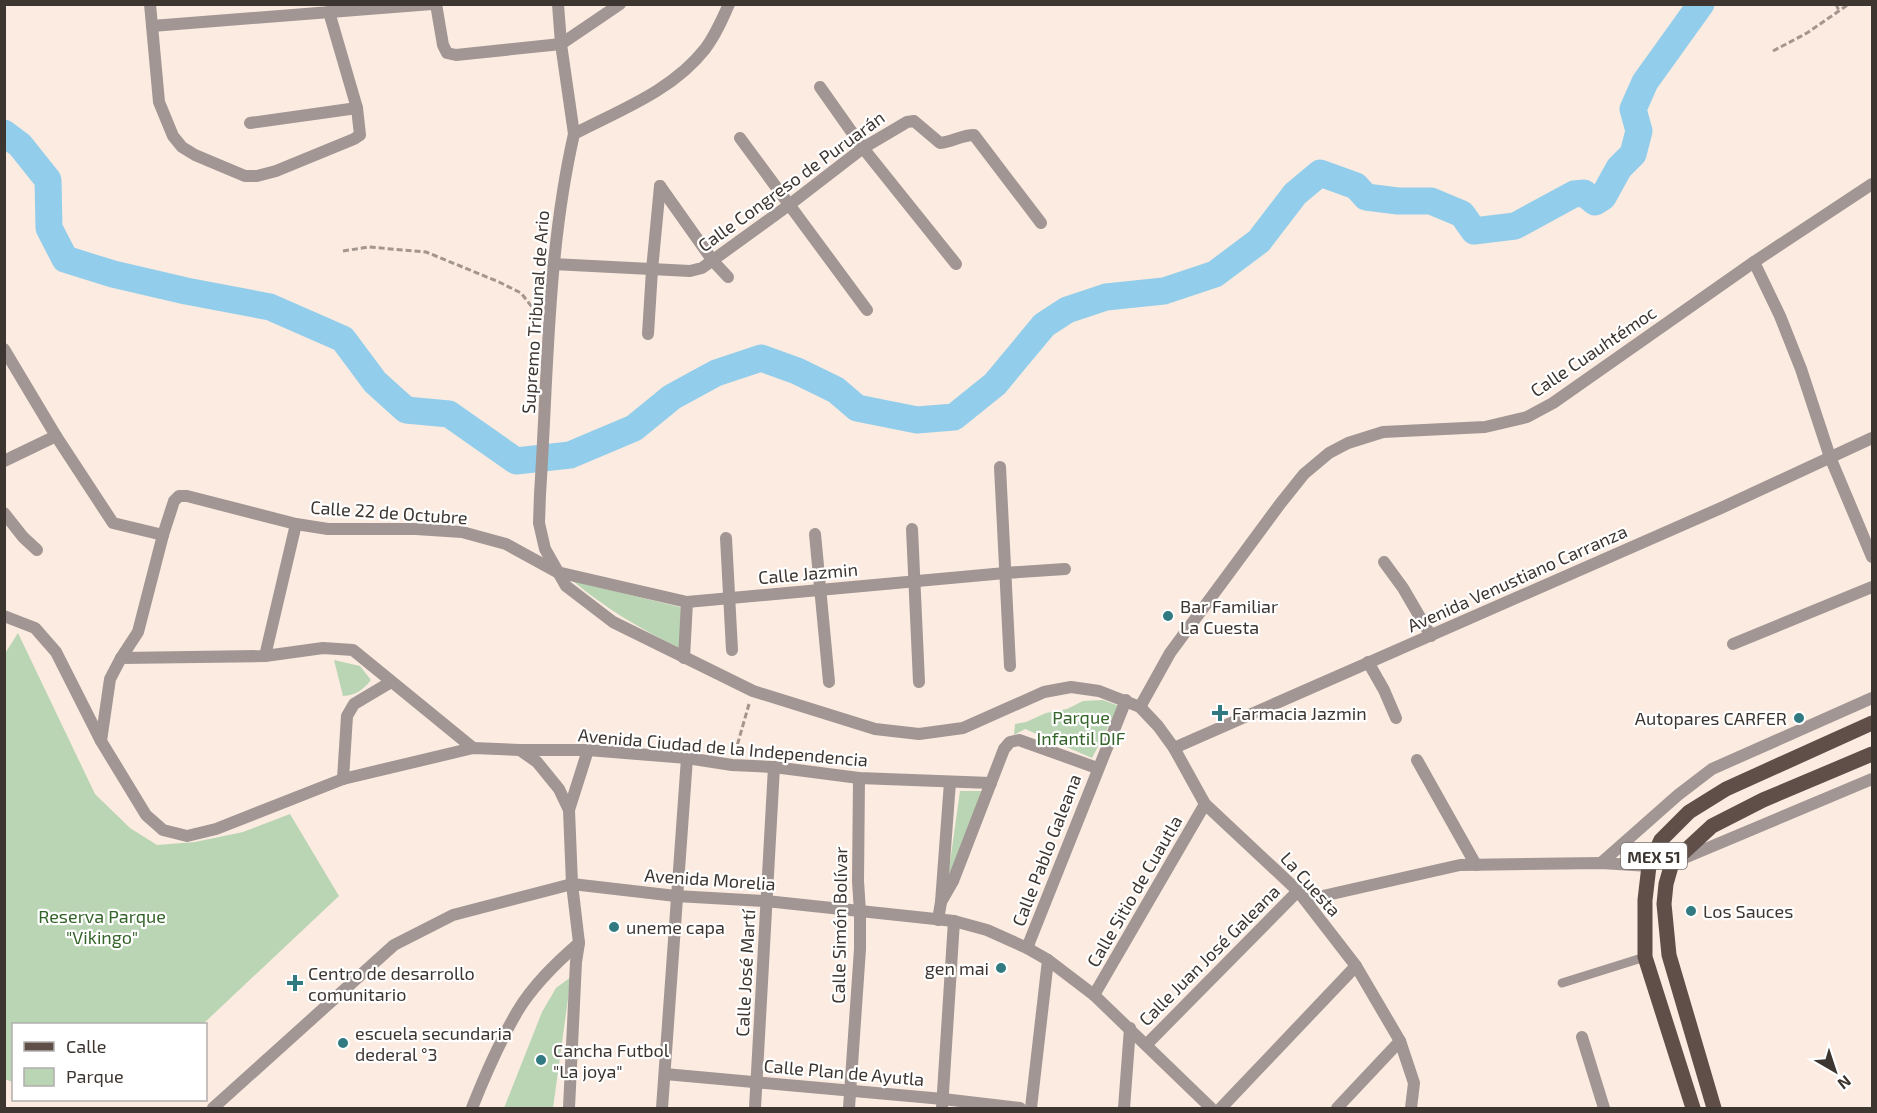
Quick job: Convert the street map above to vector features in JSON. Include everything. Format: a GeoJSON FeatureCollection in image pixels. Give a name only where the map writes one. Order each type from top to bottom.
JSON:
{"type":"FeatureCollection","features":[{"type":"Feature","properties":{"kind":"main road","name":"MEX 51"},"geometry":{"type":"LineString","coordinates":[[1693,1108],[1645,957],[1645,900],[1649,866],[1661,840],[1689,812],[1726,789],[1872,723]]}},
{"type":"Feature","properties":{"kind":"main road","name":"MEX 51"},"geometry":{"type":"LineString","coordinates":[[1714,1108],[1669,956],[1664,904],[1666,884],[1672,863],[1712,826],[1763,800],[1872,754]]}},
{"type":"Feature","properties":{"kind":"street"},"geometry":{"type":"LineString","coordinates":[[150,4],[159,102],[173,136],[182,147],[195,155],[245,176],[276,171],[360,135],[357,108],[329,12]]}},
{"type":"Feature","properties":{"kind":"street"},"geometry":{"type":"LineString","coordinates":[[152,26],[434,4],[443,45],[447,53],[456,55],[561,44],[620,4]]}},
{"type":"Feature","properties":{"kind":"street"},"geometry":{"type":"LineString","coordinates":[[558,4],[561,44],[574,134],[666,86],[685,71],[706,49],[729,4]]}},
{"type":"Feature","properties":{"kind":"street"},"geometry":{"type":"LineString","coordinates":[[820,87],[863,148],[956,264]]}},
{"type":"Feature","properties":{"kind":"street"},"geometry":{"type":"LineString","coordinates":[[250,123],[357,108]]}},
{"type":"Feature","properties":{"kind":"street","name":"Calle Congreso de Puruarán"},"geometry":{"type":"LineString","coordinates":[[553,264],[652,270],[690,271],[702,268],[863,148],[907,122],[914,121],[940,143],[952,142],[964,135],[974,135],[1041,223]]}},
{"type":"Feature","properties":{"kind":"street","name":"Supremo Tribunal de Ario"},"geometry":{"type":"LineString","coordinates":[[557,572],[544,549],[539,523],[540,494],[553,264],[566,165],[574,134]]}},
{"type":"Feature","properties":{"kind":"street"},"geometry":{"type":"LineString","coordinates":[[740,138],[867,310]]}},
{"type":"Feature","properties":{"kind":"street","name":"Calle Cuauhtémoc"},"geometry":{"type":"LineString","coordinates":[[1140,706],[1170,654],[1280,504],[1304,474],[1329,453],[1348,443],[1383,432],[1485,427],[1527,417],[1553,403],[1754,262],[1872,184]]}},
{"type":"Feature","properties":{"kind":"street"},"geometry":{"type":"LineString","coordinates":[[648,334],[660,186],[713,261],[728,277]]}},
{"type":"Feature","properties":{"kind":"street"},"geometry":{"type":"LineString","coordinates":[[1754,262],[1780,316],[1801,369],[1830,457],[1872,557]]}},
{"type":"Feature","properties":{"kind":"street"},"geometry":{"type":"LineString","coordinates":[[6,353],[112,523],[163,535],[138,633],[110,679],[101,741]]}},
{"type":"Feature","properties":{"kind":"street"},"geometry":{"type":"LineString","coordinates":[[4,461],[56,436]]}},
{"type":"Feature","properties":{"kind":"street","name":"Avenida Venustiano Carranza"},"geometry":{"type":"LineString","coordinates":[[1174,748],[1721,508],[1872,438]]}},
{"type":"Feature","properties":{"kind":"street"},"geometry":{"type":"LineString","coordinates":[[1000,467],[1010,666]]}},
{"type":"Feature","properties":{"kind":"street","name":"Calle 22 de Octubre"},"geometry":{"type":"LineString","coordinates":[[163,535],[174,501],[179,496],[188,496],[296,524],[328,529],[416,529],[462,532],[506,544],[557,572]]}},
{"type":"Feature","properties":{"kind":"street"},"geometry":{"type":"LineString","coordinates":[[4,513],[37,550]]}},
{"type":"Feature","properties":{"kind":"street"},"geometry":{"type":"LineString","coordinates":[[265,656],[296,524]]}},
{"type":"Feature","properties":{"kind":"street"},"geometry":{"type":"LineString","coordinates":[[912,529],[919,682]]}},
{"type":"Feature","properties":{"kind":"street"},"geometry":{"type":"LineString","coordinates":[[815,534],[829,682]]}},
{"type":"Feature","properties":{"kind":"street"},"geometry":{"type":"LineString","coordinates":[[726,538],[732,650]]}},
{"type":"Feature","properties":{"kind":"street"},"geometry":{"type":"LineString","coordinates":[[1384,562],[1403,588],[1431,636]]}},
{"type":"Feature","properties":{"kind":"street","name":"Calle Jazmin"},"geometry":{"type":"LineString","coordinates":[[557,572],[687,602],[1065,569]]}},
{"type":"Feature","properties":{"kind":"street"},"geometry":{"type":"LineString","coordinates":[[557,572],[566,586],[614,622],[684,658],[753,691],[874,729],[919,734],[963,728],[1044,692],[1071,687],[1099,691],[1140,706]]}},
{"type":"Feature","properties":{"kind":"street"},"geometry":{"type":"LineString","coordinates":[[1733,644],[1872,587]]}},
{"type":"Feature","properties":{"kind":"street"},"geometry":{"type":"LineString","coordinates":[[684,658],[687,602]]}},
{"type":"Feature","properties":{"kind":"street","name":"Avenida Ciudad de la Independencia"},"geometry":{"type":"LineString","coordinates":[[4,616],[35,628],[56,652],[101,741],[146,815],[164,830],[187,836],[216,830],[343,779],[473,748],[588,750],[687,758],[859,778],[991,783]]}},
{"type":"Feature","properties":{"kind":"street"},"geometry":{"type":"LineString","coordinates":[[121,658],[265,656],[323,648],[353,650],[473,748]]}},
{"type":"Feature","properties":{"kind":"street"},"geometry":{"type":"LineString","coordinates":[[1368,662],[1396,718]]}},
{"type":"Feature","properties":{"kind":"street"},"geometry":{"type":"LineString","coordinates":[[343,779],[347,716],[354,704],[391,682]]}},
{"type":"Feature","properties":{"kind":"street"},"geometry":{"type":"LineString","coordinates":[[1601,863],[1678,795],[1712,769],[1872,698]]}},
{"type":"Feature","properties":{"kind":"street","name":"Calle Pablo Galeana"},"geometry":{"type":"LineString","coordinates":[[1027,948],[1126,700]]}},
{"type":"Feature","properties":{"kind":"street","name":"La Cuesta"},"geometry":{"type":"LineString","coordinates":[[1140,706],[1174,748],[1205,804],[1302,896],[1356,966],[1400,1041],[1414,1083],[1411,1108]]}},
{"type":"Feature","properties":{"kind":"street"},"geometry":{"type":"LineString","coordinates":[[941,902],[953,881],[1004,749],[1010,742],[1018,740],[1097,768]]}},
{"type":"Feature","properties":{"kind":"street"},"geometry":{"type":"LineString","coordinates":[[520,750],[537,762],[559,789],[569,810]]}},
{"type":"Feature","properties":{"kind":"street"},"geometry":{"type":"LineString","coordinates":[[569,1108],[576,962],[579,943],[572,884],[569,810],[588,750]]}},
{"type":"Feature","properties":{"kind":"street"},"geometry":{"type":"LineString","coordinates":[[662,1108],[687,758]]}},
{"type":"Feature","properties":{"kind":"street"},"geometry":{"type":"LineString","coordinates":[[1417,760],[1476,865]]}},
{"type":"Feature","properties":{"kind":"street","name":"Calle José Martí"},"geometry":{"type":"LineString","coordinates":[[755,1108],[774,768]]}},
{"type":"Feature","properties":{"kind":"street","name":"Calle Simón Bolívar"},"geometry":{"type":"LineString","coordinates":[[849,1108],[860,949],[859,778]]}},
{"type":"Feature","properties":{"kind":"street"},"geometry":{"type":"LineString","coordinates":[[1672,863],[1872,779]]}},
{"type":"Feature","properties":{"kind":"street"},"geometry":{"type":"LineString","coordinates":[[938,920],[950,782]]}},
{"type":"Feature","properties":{"kind":"street","name":"Calle Sitio de Cuautla"},"geometry":{"type":"LineString","coordinates":[[1094,995],[1205,804]]}},
{"type":"Feature","properties":{"kind":"street","name":"Calle Juan José Galeana"},"geometry":{"type":"LineString","coordinates":[[1146,1045],[1302,896],[1460,865],[1601,863],[1649,866]]}},
{"type":"Feature","properties":{"kind":"street","name":"Avenida Morelia"},"geometry":{"type":"LineString","coordinates":[[213,1108],[394,945],[453,915],[572,884],[676,896],[766,901],[954,921],[987,930],[1048,960],[1094,995],[1211,1108]]}},
{"type":"Feature","properties":{"kind":"street"},"geometry":{"type":"LineString","coordinates":[[942,1104],[954,921]]}},
{"type":"Feature","properties":{"kind":"street"},"geometry":{"type":"LineString","coordinates":[[472,1108],[492,1058],[518,1010],[551,968],[579,943]]}},
{"type":"Feature","properties":{"kind":"street"},"geometry":{"type":"LineString","coordinates":[[1032,1108],[1048,960]]}},
{"type":"Feature","properties":{"kind":"street"},"geometry":{"type":"LineString","coordinates":[[1221,1108],[1356,966]]}},
{"type":"Feature","properties":{"kind":"street","name":"Calle Juan José Galeana"},"geometry":{"type":"LineString","coordinates":[[1124,1108],[1130,1028]]}},
{"type":"Feature","properties":{"kind":"street"},"geometry":{"type":"LineString","coordinates":[[1582,1037],[1604,1108]]}},
{"type":"Feature","properties":{"kind":"street"},"geometry":{"type":"LineString","coordinates":[[1337,1108],[1400,1041]]}},
{"type":"Feature","properties":{"kind":"street","name":"Calle Plan de Ayutla"},"geometry":{"type":"LineString","coordinates":[[665,1074],[850,1090],[942,1104],[1020,1108]]}},
{"type":"Feature","properties":{"kind":"lane"},"geometry":{"type":"LineString","coordinates":[[1562,983],[1645,957]]}},
{"type":"Feature","properties":{"kind":"path"},"geometry":{"type":"LineString","coordinates":[[1836,4],[1839,11]]}},
{"type":"Feature","properties":{"kind":"path"},"geometry":{"type":"LineString","coordinates":[[1773,51],[1807,33],[1849,4]]}},
{"type":"Feature","properties":{"kind":"path"},"geometry":{"type":"LineString","coordinates":[[343,251],[369,247],[426,252],[521,293],[536,309],[539,322],[549,329]]}},
{"type":"Feature","properties":{"kind":"path"},"geometry":{"type":"LineString","coordinates":[[732,765],[753,691]]}},
{"type":"Feature","properties":{"kind":"green space"},"geometry":{"type":"Polygon","coordinates":[[[573,581],[684,608],[679,648],[624,618],[573,581]]]}},
{"type":"Feature","properties":{"kind":"green space","name":"Reserva Parque \"Vikingo\""},"geometry":{"type":"Polygon","coordinates":[[[18,633],[95,794],[130,828],[157,845],[195,842],[243,832],[290,814],[339,896],[204,1023],[12,1023],[12,1082],[4,1079],[4,655],[18,633]]]}},
{"type":"Feature","properties":{"kind":"green space"},"geometry":{"type":"Polygon","coordinates":[[[334,660],[360,666],[371,680],[359,691],[343,696],[334,660]]]}},
{"type":"Feature","properties":{"kind":"green space","name":"Parque Infantil DIF"},"geometry":{"type":"Polygon","coordinates":[[[1103,700],[1119,706],[1092,758],[1025,729],[1014,735],[1015,724],[1046,713],[1067,709],[1083,701],[1103,700]]]}},
{"type":"Feature","properties":{"kind":"green space"},"geometry":{"type":"Polygon","coordinates":[[[960,791],[984,791],[946,891],[960,791]]]}},
{"type":"Feature","properties":{"kind":"green space","name":"Cancha Futbol \"La joya\""},"geometry":{"type":"Polygon","coordinates":[[[571,977],[553,1108],[504,1108],[542,1012],[556,988],[571,977]]]}},
{"type":"Feature","properties":{"kind":"waterway"},"geometry":{"type":"LineString","coordinates":[[4,133],[20,145],[48,180],[49,228],[65,259],[113,274],[270,307],[343,339],[375,382],[406,410],[449,414],[516,461],[570,455],[634,428],[672,397],[716,373],[761,358],[797,371],[836,390],[857,408],[917,420],[954,417],[995,384],[1044,325],[1067,310],[1106,297],[1164,291],[1215,274],[1259,241],[1295,194],[1320,173],[1356,186],[1366,197],[1398,201],[1431,201],[1462,214],[1474,231],[1515,226],[1574,194],[1584,193],[1595,202],[1603,197],[1619,168],[1633,154],[1639,131],[1633,109],[1645,82],[1701,4]]}},
{"type":"Feature","properties":{"kind":"place","name":"Bar Familiar La Cuesta"},"geometry":{"type":"Point","coordinates":[1168,616]}},
{"type":"Feature","properties":{"kind":"place","name":"Farmacia Jazmin"},"geometry":{"type":"Point","coordinates":[1220,713]}},
{"type":"Feature","properties":{"kind":"place","name":"Autopares CARFER"},"geometry":{"type":"Point","coordinates":[1799,718]}},
{"type":"Feature","properties":{"kind":"place","name":"Los Sauces"},"geometry":{"type":"Point","coordinates":[1691,911]}},
{"type":"Feature","properties":{"kind":"place","name":"uneme capa"},"geometry":{"type":"Point","coordinates":[614,927]}},
{"type":"Feature","properties":{"kind":"place","name":"gen mai"},"geometry":{"type":"Point","coordinates":[1001,968]}},
{"type":"Feature","properties":{"kind":"place","name":"Centro de desarrollo comunitario"},"geometry":{"type":"Point","coordinates":[295,983]}},
{"type":"Feature","properties":{"kind":"place","name":"escuela secundaria dederal °3"},"geometry":{"type":"Point","coordinates":[343,1043]}},
{"type":"Feature","properties":{"kind":"place","name":"Cancha Futbol \"La joya\""},"geometry":{"type":"Point","coordinates":[541,1060]}}]}
